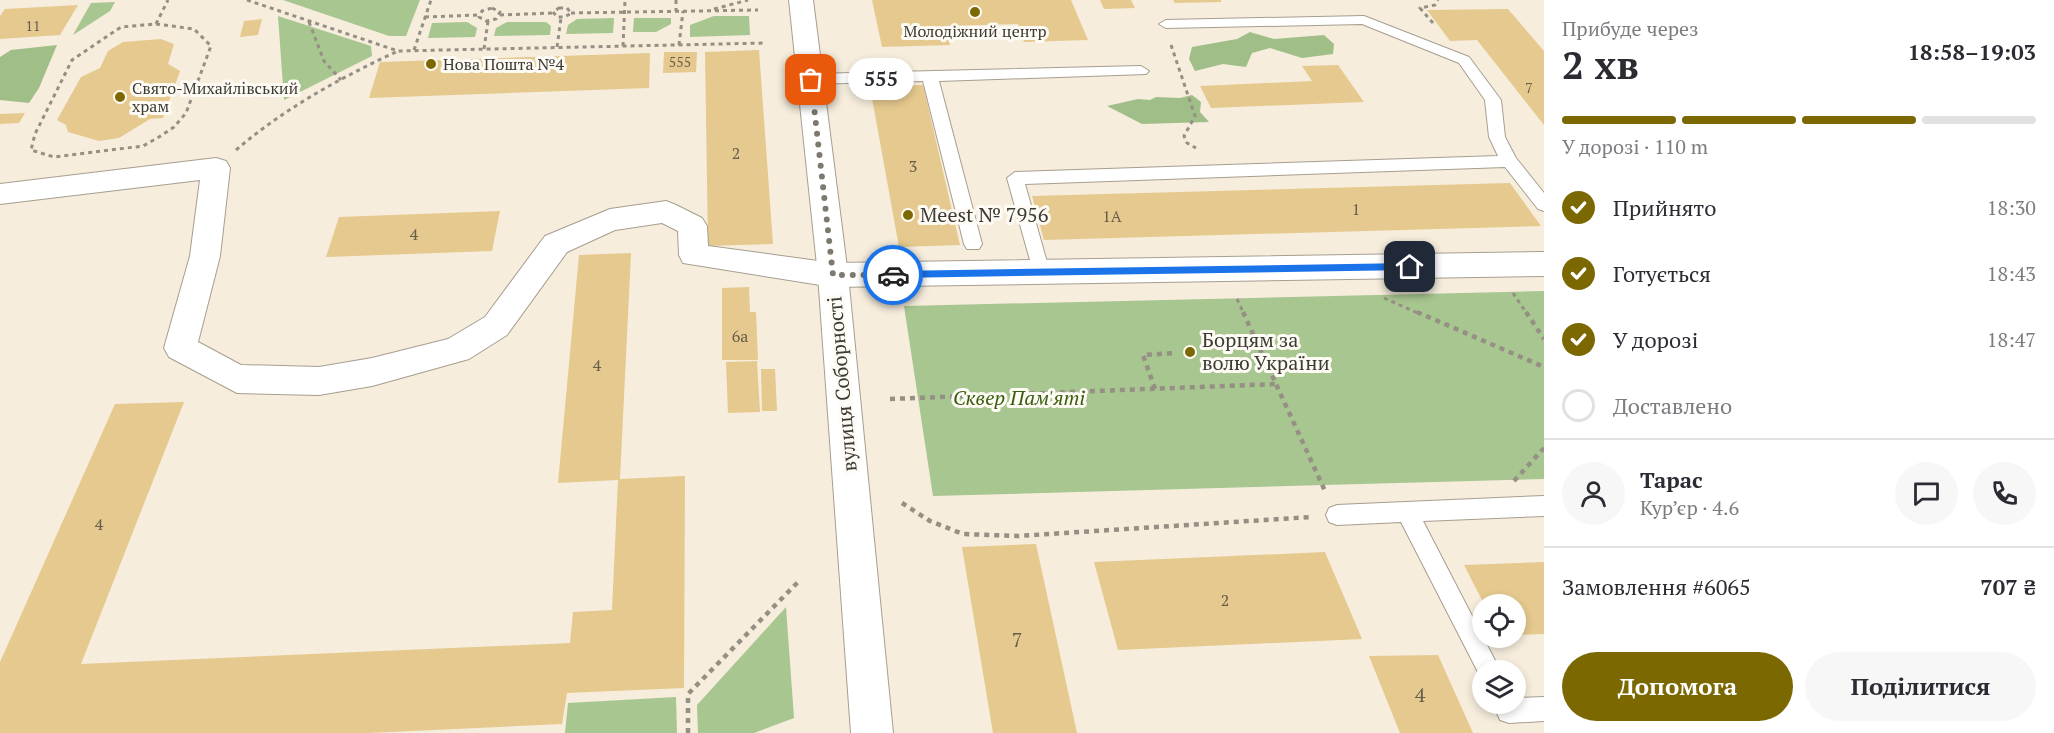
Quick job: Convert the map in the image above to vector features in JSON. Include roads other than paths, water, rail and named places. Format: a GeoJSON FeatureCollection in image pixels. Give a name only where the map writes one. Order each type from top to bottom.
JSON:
{"type":"FeatureCollection","features":[{"type":"Feature","properties":{"kind":"street","name":"вулиця Соборності"},"geometry":{"type":"LineString","coordinates":[[801,0],[833,275],[872,733]]}},
{"type":"Feature","properties":{"kind":"street"},"geometry":{"type":"LineString","coordinates":[[0,194],[216,168],[205,256],[180,348],[237,379],[319,381],[372,372],[457,351],[496,326],[556,244],[610,220],[666,212],[692,226],[694,255],[833,275],[1544,264]]}},
{"type":"Feature","properties":{"kind":"lane"},"geometry":{"type":"LineString","coordinates":[[1166,24],[1364,20],[1464,60],[1493,100],[1497,137],[1509,160],[1544,205]]}},
{"type":"Feature","properties":{"kind":"lane"},"geometry":{"type":"LineString","coordinates":[[811,80],[1141,71]]}},
{"type":"Feature","properties":{"kind":"lane"},"geometry":{"type":"LineString","coordinates":[[930,77],[974,244]]}},
{"type":"Feature","properties":{"kind":"lane"},"geometry":{"type":"LineString","coordinates":[[1041,273],[1015,178],[1509,160]]}},
{"type":"Feature","properties":{"kind":"lane"},"geometry":{"type":"LineString","coordinates":[[1336,515],[1544,506]]}},
{"type":"Feature","properties":{"kind":"lane"},"geometry":{"type":"LineString","coordinates":[[1407,512],[1483,660]]}},
{"type":"Feature","properties":{"kind":"lane"},"geometry":{"type":"LineString","coordinates":[[1526,710],[1544,709]]}},
{"type":"Feature","properties":{"kind":"place","name":"Молодіжний центр"},"geometry":{"type":"Point","coordinates":[975,12]}},
{"type":"Feature","properties":{"kind":"place","name":"Нова Пошта №4"},"geometry":{"type":"Point","coordinates":[431,64]}},
{"type":"Feature","properties":{"kind":"place","name":"555"},"geometry":{"type":"Point","coordinates":[811,80]}},
{"type":"Feature","properties":{"kind":"place","name":"Свято-Михайлiвський храм"},"geometry":{"type":"Point","coordinates":[120,97]}},
{"type":"Feature","properties":{"kind":"place","name":"Meest № 7956"},"geometry":{"type":"Point","coordinates":[908,215]}},
{"type":"Feature","properties":{"kind":"place","name":"Борцям за волю України"},"geometry":{"type":"Point","coordinates":[1190,352]}},
{"type":"Feature","properties":{"kind":"park label","name":"Сквер Пам'яті"},"geometry":{"type":"Point","coordinates":[1019,398]}}]}
